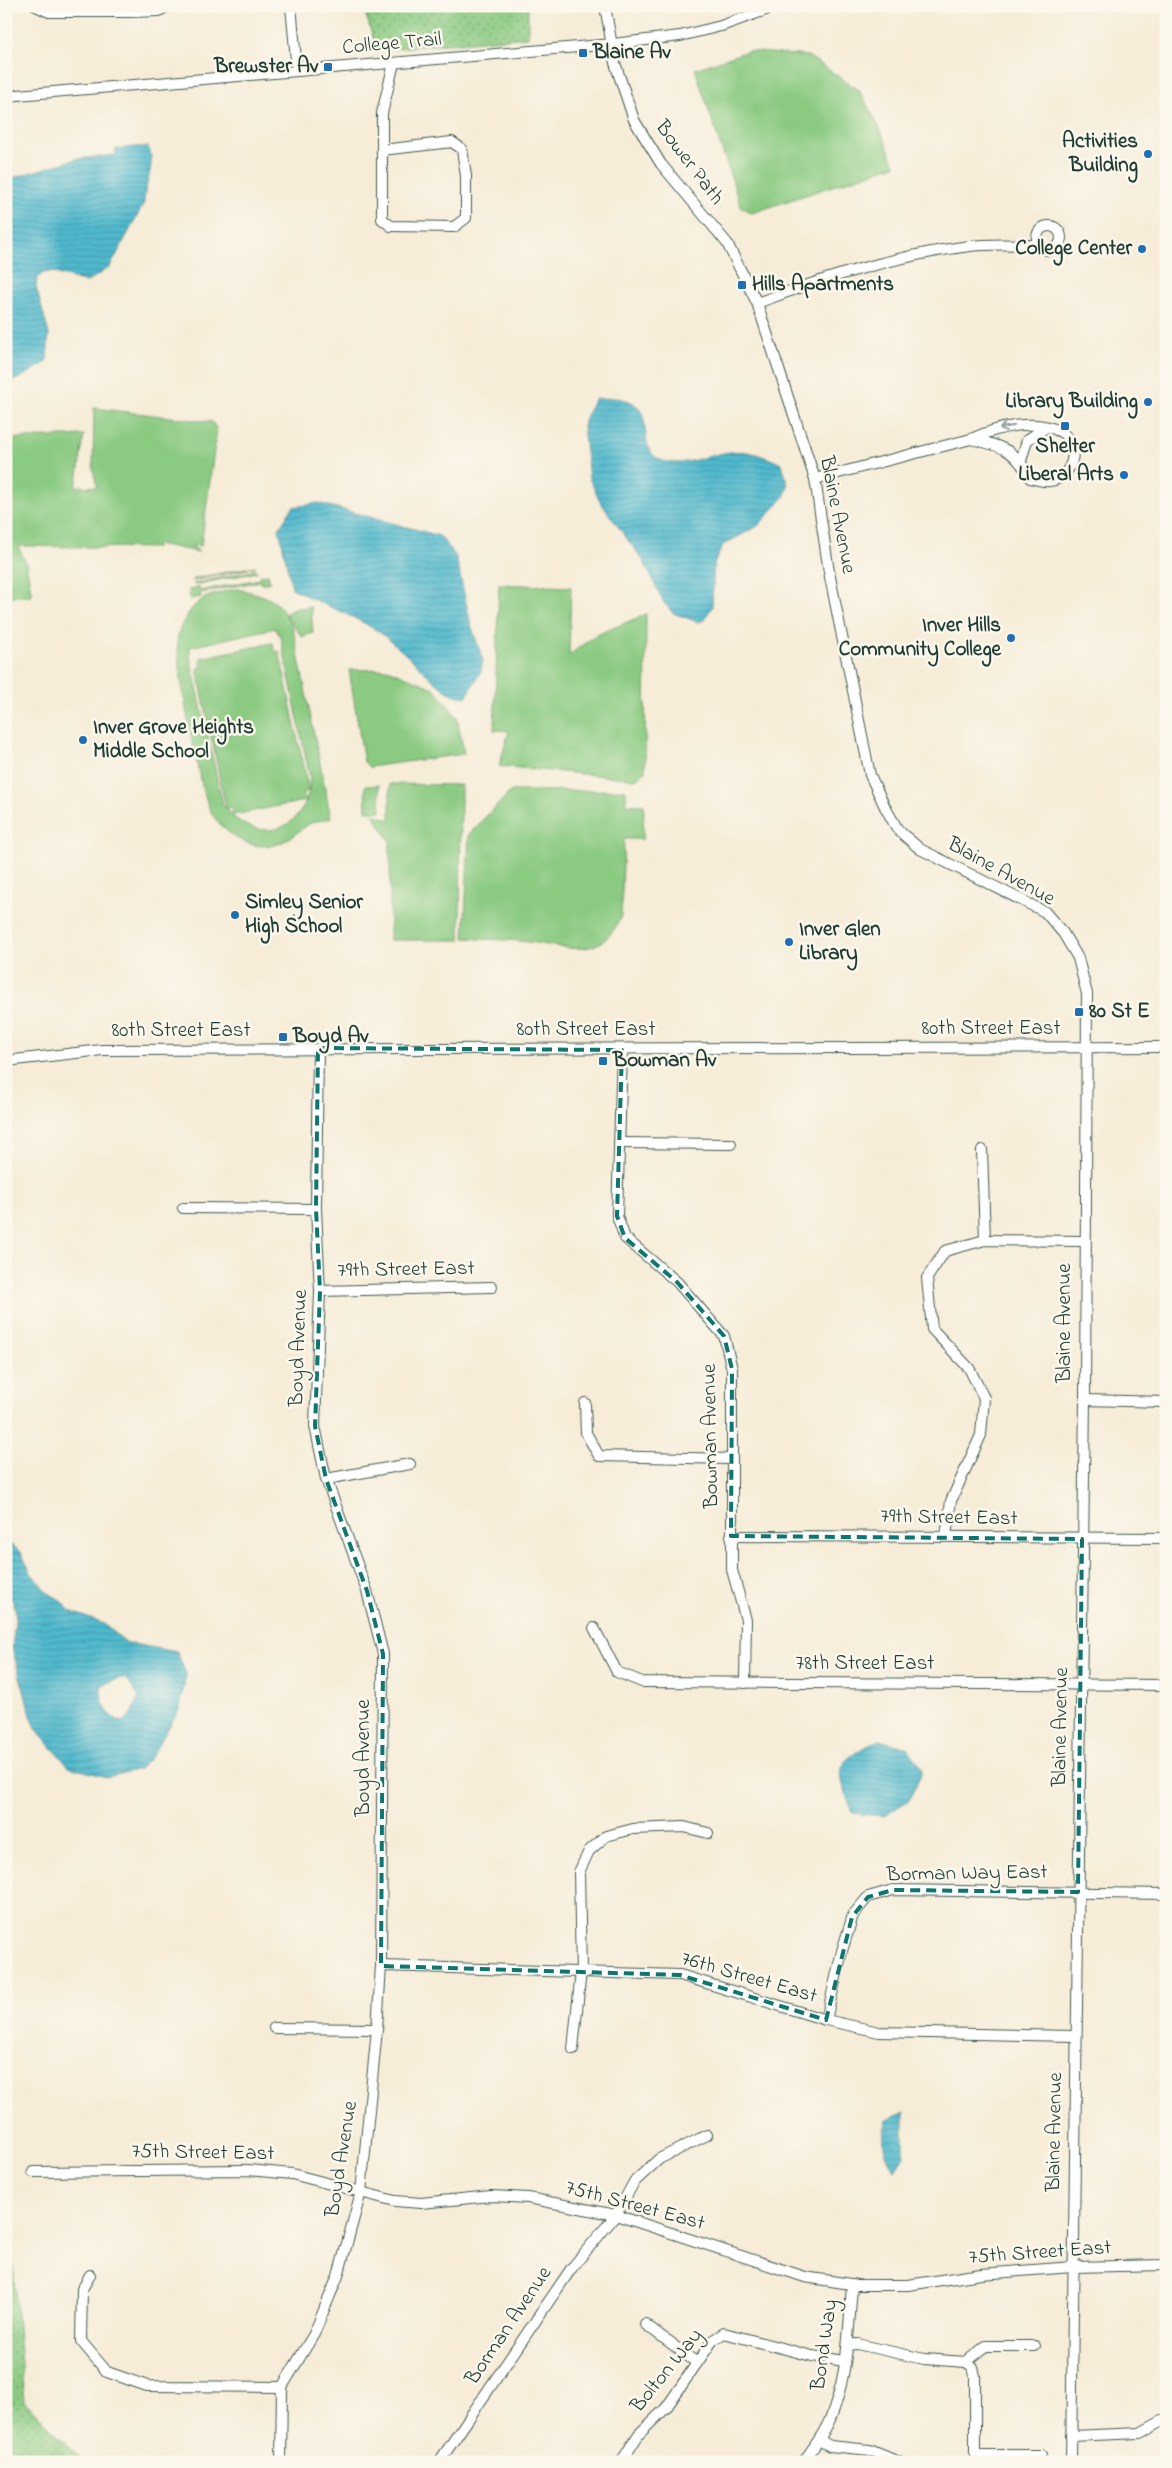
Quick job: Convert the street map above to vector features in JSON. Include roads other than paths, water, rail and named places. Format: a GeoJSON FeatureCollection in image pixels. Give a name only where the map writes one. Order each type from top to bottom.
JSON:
{"type":"FeatureCollection","features":[{"type":"Feature","properties":{"kind":"street"},"geometry":{"type":"LineString","coordinates":[[36,6],[49,12],[134,9],[159,11],[168,6]]}},
{"type":"Feature","properties":{"kind":"street"},"geometry":{"type":"LineString","coordinates":[[291,6],[297,71]]}},
{"type":"Feature","properties":{"kind":"street","name":"Bower Path"},"geometry":{"type":"LineString","coordinates":[[605,6],[615,63],[634,120],[661,164],[727,243],[757,303]]}},
{"type":"Feature","properties":{"kind":"street","name":"College Trail"},"geometry":{"type":"LineString","coordinates":[[6,96],[613,44],[680,36],[721,26],[777,6]]}},
{"type":"Feature","properties":{"kind":"street"},"geometry":{"type":"LineString","coordinates":[[382,150],[452,142],[462,149],[466,176],[466,218],[454,227],[391,226],[382,219],[382,150],[382,113],[394,63]]}},
{"type":"Feature","properties":{"kind":"street"},"geometry":{"type":"LineString","coordinates":[[757,303],[820,279],[916,255],[972,245],[1039,245]]}},
{"type":"Feature","properties":{"kind":"street","name":"Blaine Avenue"},"geometry":{"type":"LineString","coordinates":[[757,303],[815,479],[829,572],[870,775],[885,807],[898,830],[920,849],[1045,912],[1062,933],[1078,958],[1087,994],[1081,1684],[1072,2267],[1071,2462]]}},
{"type":"Feature","properties":{"kind":"street"},"geometry":{"type":"LineString","coordinates":[[815,479],[1018,425],[1046,428],[1062,433],[1073,447],[1073,462],[1065,474],[1050,481],[1030,478],[1021,461],[1000,446],[971,439]]}},
{"type":"Feature","properties":{"kind":"street"},"geometry":{"type":"LineString","coordinates":[[1021,461],[1027,440],[1046,428]]}},
{"type":"Feature","properties":{"kind":"street","name":"80th Street East"},"geometry":{"type":"LineString","coordinates":[[6,1061],[35,1056],[102,1050],[1166,1047]]}},
{"type":"Feature","properties":{"kind":"street","name":"Boyd Avenue"},"geometry":{"type":"LineString","coordinates":[[282,2387],[314,2334],[338,2276],[361,2192],[377,2029],[381,1966],[383,1654],[368,1590],[326,1479],[316,1426],[320,1291],[316,1208],[318,1048]]}},
{"type":"Feature","properties":{"kind":"street","name":"Bowman Avenue"},"geometry":{"type":"LineString","coordinates":[[622,1050],[617,1216],[624,1238],[677,1282],[724,1336],[732,1369],[732,1570],[746,1620],[745,1683]]}},
{"type":"Feature","properties":{"kind":"street"},"geometry":{"type":"LineString","coordinates":[[619,1144],[731,1144]]}},
{"type":"Feature","properties":{"kind":"street"},"geometry":{"type":"LineString","coordinates":[[982,1150],[985,1240]]}},
{"type":"Feature","properties":{"kind":"street"},"geometry":{"type":"LineString","coordinates":[[183,1208],[316,1208]]}},
{"type":"Feature","properties":{"kind":"street"},"geometry":{"type":"LineString","coordinates":[[946,1536],[951,1501],[981,1435],[984,1398],[969,1368],[932,1329],[927,1278],[944,1251],[985,1240],[1084,1241]]}},
{"type":"Feature","properties":{"kind":"street","name":"79th Street East"},"geometry":{"type":"LineString","coordinates":[[320,1291],[492,1286]]}},
{"type":"Feature","properties":{"kind":"street"},"geometry":{"type":"LineString","coordinates":[[1084,1400],[1166,1402]]}},
{"type":"Feature","properties":{"kind":"street"},"geometry":{"type":"LineString","coordinates":[[585,1403],[586,1434],[599,1456],[732,1459]]}},
{"type":"Feature","properties":{"kind":"street"},"geometry":{"type":"LineString","coordinates":[[326,1479],[410,1464]]}},
{"type":"Feature","properties":{"kind":"street","name":"79th Street East"},"geometry":{"type":"LineString","coordinates":[[731,1536],[1166,1538]]}},
{"type":"Feature","properties":{"kind":"street","name":"78th Street East"},"geometry":{"type":"LineString","coordinates":[[594,1628],[617,1672],[642,1682],[1166,1685]]}},
{"type":"Feature","properties":{"kind":"street"},"geometry":{"type":"LineString","coordinates":[[573,2049],[581,1971],[579,1872],[589,1851],[606,1836],[633,1829],[684,1828],[708,1833]]}},
{"type":"Feature","properties":{"kind":"street","name":"Borman Way East"},"geometry":{"type":"LineString","coordinates":[[826,2020],[852,1918],[868,1897],[893,1890],[1166,1894]]}},
{"type":"Feature","properties":{"kind":"street","name":"76th Street East"},"geometry":{"type":"LineString","coordinates":[[381,1966],[680,1975],[826,2020],[879,2032],[1075,2036]]}},
{"type":"Feature","properties":{"kind":"street"},"geometry":{"type":"LineString","coordinates":[[274,2028],[377,2029]]}},
{"type":"Feature","properties":{"kind":"street","name":"Borman Avenue"},"geometry":{"type":"LineString","coordinates":[[439,2462],[571,2269],[616,2215],[634,2182],[659,2160],[707,2136]]}},
{"type":"Feature","properties":{"kind":"street","name":"75th Street East"},"geometry":{"type":"LineString","coordinates":[[33,2172],[247,2170],[292,2174],[395,2201],[421,2203],[491,2196],[528,2198],[616,2215],[805,2277],[852,2284],[908,2285],[981,2274],[1072,2267],[1166,2265]]}},
{"type":"Feature","properties":{"kind":"street"},"geometry":{"type":"LineString","coordinates":[[90,2274],[82,2289],[81,2341],[107,2372],[147,2386],[282,2387],[281,2462]]}},
{"type":"Feature","properties":{"kind":"street","name":"Bond Way"},"geometry":{"type":"LineString","coordinates":[[803,2462],[819,2440],[834,2410],[848,2345],[852,2284]]}},
{"type":"Feature","properties":{"kind":"street"},"geometry":{"type":"LineString","coordinates":[[645,2324],[697,2363]]}},
{"type":"Feature","properties":{"kind":"street","name":"Bolton Way"},"geometry":{"type":"LineString","coordinates":[[621,2462],[639,2434],[666,2408],[713,2340],[724,2333],[812,2356],[845,2361]]}},
{"type":"Feature","properties":{"kind":"street"},"geometry":{"type":"LineString","coordinates":[[848,2345],[857,2344],[924,2360],[966,2362],[973,2367],[975,2376],[975,2459],[1041,2455]]}},
{"type":"Feature","properties":{"kind":"street"},"geometry":{"type":"LineString","coordinates":[[966,2362],[986,2346],[1035,2346]]}},
{"type":"Feature","properties":{"kind":"street"},"geometry":{"type":"LineString","coordinates":[[1071,2436],[1140,2433],[1162,2421]]}},
{"type":"Feature","properties":{"kind":"street"},"geometry":{"type":"LineString","coordinates":[[819,2440],[830,2446],[870,2450],[899,2462]]}},
{"type":"Feature","properties":{"kind":"water"},"geometry":{"type":"Polygon","coordinates":[[[148,147],[151,160],[144,203],[110,267],[87,282],[51,272],[43,273],[37,279],[36,287],[49,334],[47,359],[45,363],[20,378],[6,382],[6,180],[76,159],[116,155],[116,149],[148,147]]]}},
{"type":"Feature","properties":{"kind":"water"},"geometry":{"type":"Polygon","coordinates":[[[619,398],[633,403],[640,410],[648,446],[652,453],[659,459],[667,462],[685,462],[738,451],[757,454],[782,464],[788,485],[784,497],[758,526],[723,545],[714,564],[712,607],[704,620],[698,622],[673,613],[664,603],[644,562],[601,503],[589,478],[583,426],[595,399],[619,398]]]}},
{"type":"Feature","properties":{"kind":"water"},"geometry":{"type":"Polygon","coordinates":[[[318,503],[440,536],[456,557],[471,625],[483,660],[481,671],[467,696],[452,694],[445,690],[374,629],[292,588],[279,529],[293,507],[318,503]]]}},
{"type":"Feature","properties":{"kind":"water"},"geometry":{"type":"Polygon","coordinates":[[[6,1544],[12,1545],[21,1553],[31,1573],[47,1592],[59,1599],[70,1611],[104,1624],[127,1643],[177,1652],[186,1674],[180,1708],[151,1757],[139,1769],[107,1777],[69,1767],[37,1730],[31,1716],[12,1648],[16,1612],[13,1602],[6,1592],[6,1544]],[[125,1678],[102,1685],[101,1690],[105,1708],[113,1717],[123,1722],[129,1718],[139,1697],[125,1678]]]}},
{"type":"Feature","properties":{"kind":"water"},"geometry":{"type":"Polygon","coordinates":[[[880,1740],[908,1748],[922,1768],[922,1772],[909,1800],[884,1816],[853,1813],[843,1786],[842,1768],[853,1754],[880,1740]]]}},
{"type":"Feature","properties":{"kind":"water"},"geometry":{"type":"Polygon","coordinates":[[[904,2112],[904,2156],[895,2170],[884,2147],[886,2121],[904,2112]]]}},
{"type":"Feature","properties":{"kind":"place","name":"Blaine Av"},"geometry":{"type":"Point","coordinates":[583,53]}},
{"type":"Feature","properties":{"kind":"place","name":"Brewster Av"},"geometry":{"type":"Point","coordinates":[328,67]}},
{"type":"Feature","properties":{"kind":"place","name":"Activities Building"},"geometry":{"type":"Point","coordinates":[1148,154]}},
{"type":"Feature","properties":{"kind":"place","name":"College Center"},"geometry":{"type":"Point","coordinates":[1142,249]}},
{"type":"Feature","properties":{"kind":"place","name":"Hills Apartments"},"geometry":{"type":"Point","coordinates":[742,285]}},
{"type":"Feature","properties":{"kind":"place","name":"Library Building"},"geometry":{"type":"Point","coordinates":[1148,402]}},
{"type":"Feature","properties":{"kind":"place","name":"Shelter"},"geometry":{"type":"Point","coordinates":[1065,426]}},
{"type":"Feature","properties":{"kind":"place","name":"Liberal Arts"},"geometry":{"type":"Point","coordinates":[1124,475]}},
{"type":"Feature","properties":{"kind":"place","name":"Inver Hills Community College"},"geometry":{"type":"Point","coordinates":[1011,638]}},
{"type":"Feature","properties":{"kind":"place","name":"Inver Grove Heights Middle School"},"geometry":{"type":"Point","coordinates":[83,740]}},
{"type":"Feature","properties":{"kind":"place","name":"Simley Senior High School"},"geometry":{"type":"Point","coordinates":[235,915]}},
{"type":"Feature","properties":{"kind":"place","name":"Inver Glen Library"},"geometry":{"type":"Point","coordinates":[789,942]}},
{"type":"Feature","properties":{"kind":"place","name":"80 St E"},"geometry":{"type":"Point","coordinates":[1079,1012]}},
{"type":"Feature","properties":{"kind":"place","name":"Boyd Av"},"geometry":{"type":"Point","coordinates":[283,1037]}},
{"type":"Feature","properties":{"kind":"place","name":"Bowman Av"},"geometry":{"type":"Point","coordinates":[603,1061]}}]}
